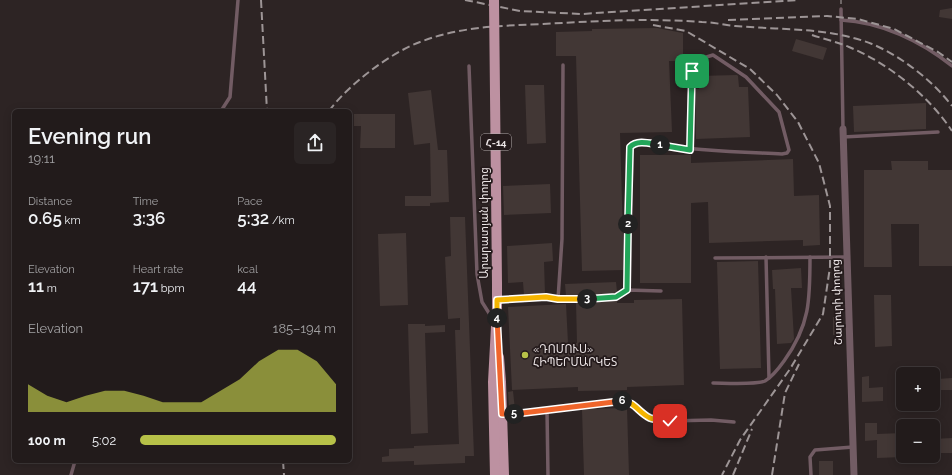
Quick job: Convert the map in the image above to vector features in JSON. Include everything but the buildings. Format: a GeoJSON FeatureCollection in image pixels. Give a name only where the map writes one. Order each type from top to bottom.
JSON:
{"type":"FeatureCollection","features":[{"type":"Feature","properties":{"kind":"main road","name":"Արարատյան փողոց"},"geometry":{"type":"LineString","coordinates":[[494,0],[497,284],[493,382],[495,475]]}},
{"type":"Feature","properties":{"kind":"main road","name":"Արարատյան փողոց"},"geometry":{"type":"LineString","coordinates":[[496,325],[502,382],[504,475]]}},
{"type":"Feature","properties":{"kind":"street","name":"Շարուրի փողոց"},"geometry":{"type":"LineString","coordinates":[[842,129],[854,475]]}},
{"type":"Feature","properties":{"kind":"lane"},"geometry":{"type":"LineString","coordinates":[[223,109],[230,97],[238,0]]}},
{"type":"Feature","properties":{"kind":"lane"},"geometry":{"type":"LineString","coordinates":[[842,9],[842,129]]}},
{"type":"Feature","properties":{"kind":"lane"},"geometry":{"type":"LineString","coordinates":[[841,20],[866,23],[894,32],[926,48],[952,66]]}},
{"type":"Feature","properties":{"kind":"lane"},"geometry":{"type":"LineString","coordinates":[[627,290],[630,147],[634,144],[642,142],[690,150],[782,154],[787,153],[789,150],[779,112],[746,77],[713,55],[700,59],[692,71],[690,150]]}},
{"type":"Feature","properties":{"kind":"lane"},"geometry":{"type":"LineString","coordinates":[[558,299],[562,239],[563,65]]}},
{"type":"Feature","properties":{"kind":"lane"},"geometry":{"type":"LineString","coordinates":[[469,66],[477,274],[482,302],[496,325]]}},
{"type":"Feature","properties":{"kind":"lane"},"geometry":{"type":"LineString","coordinates":[[843,137],[938,132]]}},
{"type":"Feature","properties":{"kind":"lane"},"geometry":{"type":"LineString","coordinates":[[766,257],[769,378]]}},
{"type":"Feature","properties":{"kind":"lane"},"geometry":{"type":"LineString","coordinates":[[713,383],[761,382],[769,378],[779,368],[793,348],[803,326],[810,302],[810,257]]}},
{"type":"Feature","properties":{"kind":"lane"},"geometry":{"type":"LineString","coordinates":[[715,258],[847,257]]}},
{"type":"Feature","properties":{"kind":"lane"},"geometry":{"type":"LineString","coordinates":[[497,300],[546,297],[558,299],[612,298],[627,290],[661,291]]}},
{"type":"Feature","properties":{"kind":"lane"},"geometry":{"type":"LineString","coordinates":[[502,414],[547,410],[616,400],[628,401],[642,413],[651,418],[670,421],[711,420],[734,422]]}},
{"type":"Feature","properties":{"kind":"lane"},"geometry":{"type":"LineString","coordinates":[[547,410],[548,475]]}},
{"type":"Feature","properties":{"kind":"lane"},"geometry":{"type":"LineString","coordinates":[[811,475],[810,457],[815,450],[853,447]]}},
{"type":"Feature","properties":{"kind":"lane"},"geometry":{"type":"LineString","coordinates":[[71,475],[75,463]]}},
{"type":"Feature","properties":{"kind":"railway"},"geometry":{"type":"LineString","coordinates":[[261,0],[267,109]]}},
{"type":"Feature","properties":{"kind":"railway"},"geometry":{"type":"LineString","coordinates":[[465,0],[520,11],[582,14],[798,0]]}},
{"type":"Feature","properties":{"kind":"railway"},"geometry":{"type":"LineString","coordinates":[[728,20],[827,16],[858,19],[894,29],[938,52],[952,62]]}},
{"type":"Feature","properties":{"kind":"railway"},"geometry":{"type":"LineString","coordinates":[[331,109],[358,81],[383,62],[408,47],[436,37],[466,30],[496,26],[642,20],[706,22],[735,26],[805,30],[856,39],[883,49],[905,62],[936,87],[952,106]]}},
{"type":"Feature","properties":{"kind":"railway"},"geometry":{"type":"LineString","coordinates":[[653,25],[686,31],[750,69],[777,95],[798,122],[819,163],[830,206],[830,267],[823,314],[790,369],[740,440],[722,475]]}},
{"type":"Feature","properties":{"kind":"railway"},"geometry":{"type":"LineString","coordinates":[[812,35],[849,47],[893,71],[932,105],[952,131]]}},
{"type":"Feature","properties":{"kind":"railway"},"geometry":{"type":"LineString","coordinates":[[772,475],[785,393],[799,364]]}},
{"type":"Feature","properties":{"kind":"railway"},"geometry":{"type":"LineString","coordinates":[[733,475],[752,429]]}},
{"type":"Feature","properties":{"kind":"railway"},"geometry":{"type":"LineString","coordinates":[[283,463],[284,475]]}},
{"type":"Feature","properties":{"kind":"place","name":"«ԴՈՄՈՒՍ» ՀԻՊԵՐՄԱՐԿԵՏ"},"geometry":{"type":"Point","coordinates":[525,355]}},
{"type":"Feature","properties":{"kind":"route"},"geometry":{"type":"LineString","coordinates":[[670,421],[651,418],[642,413],[628,401],[616,400],[523,413],[502,414],[502,382],[496,325],[497,300],[546,297],[558,299],[612,298],[627,290],[630,147],[634,144],[642,142],[690,150],[692,71]]}}]}
